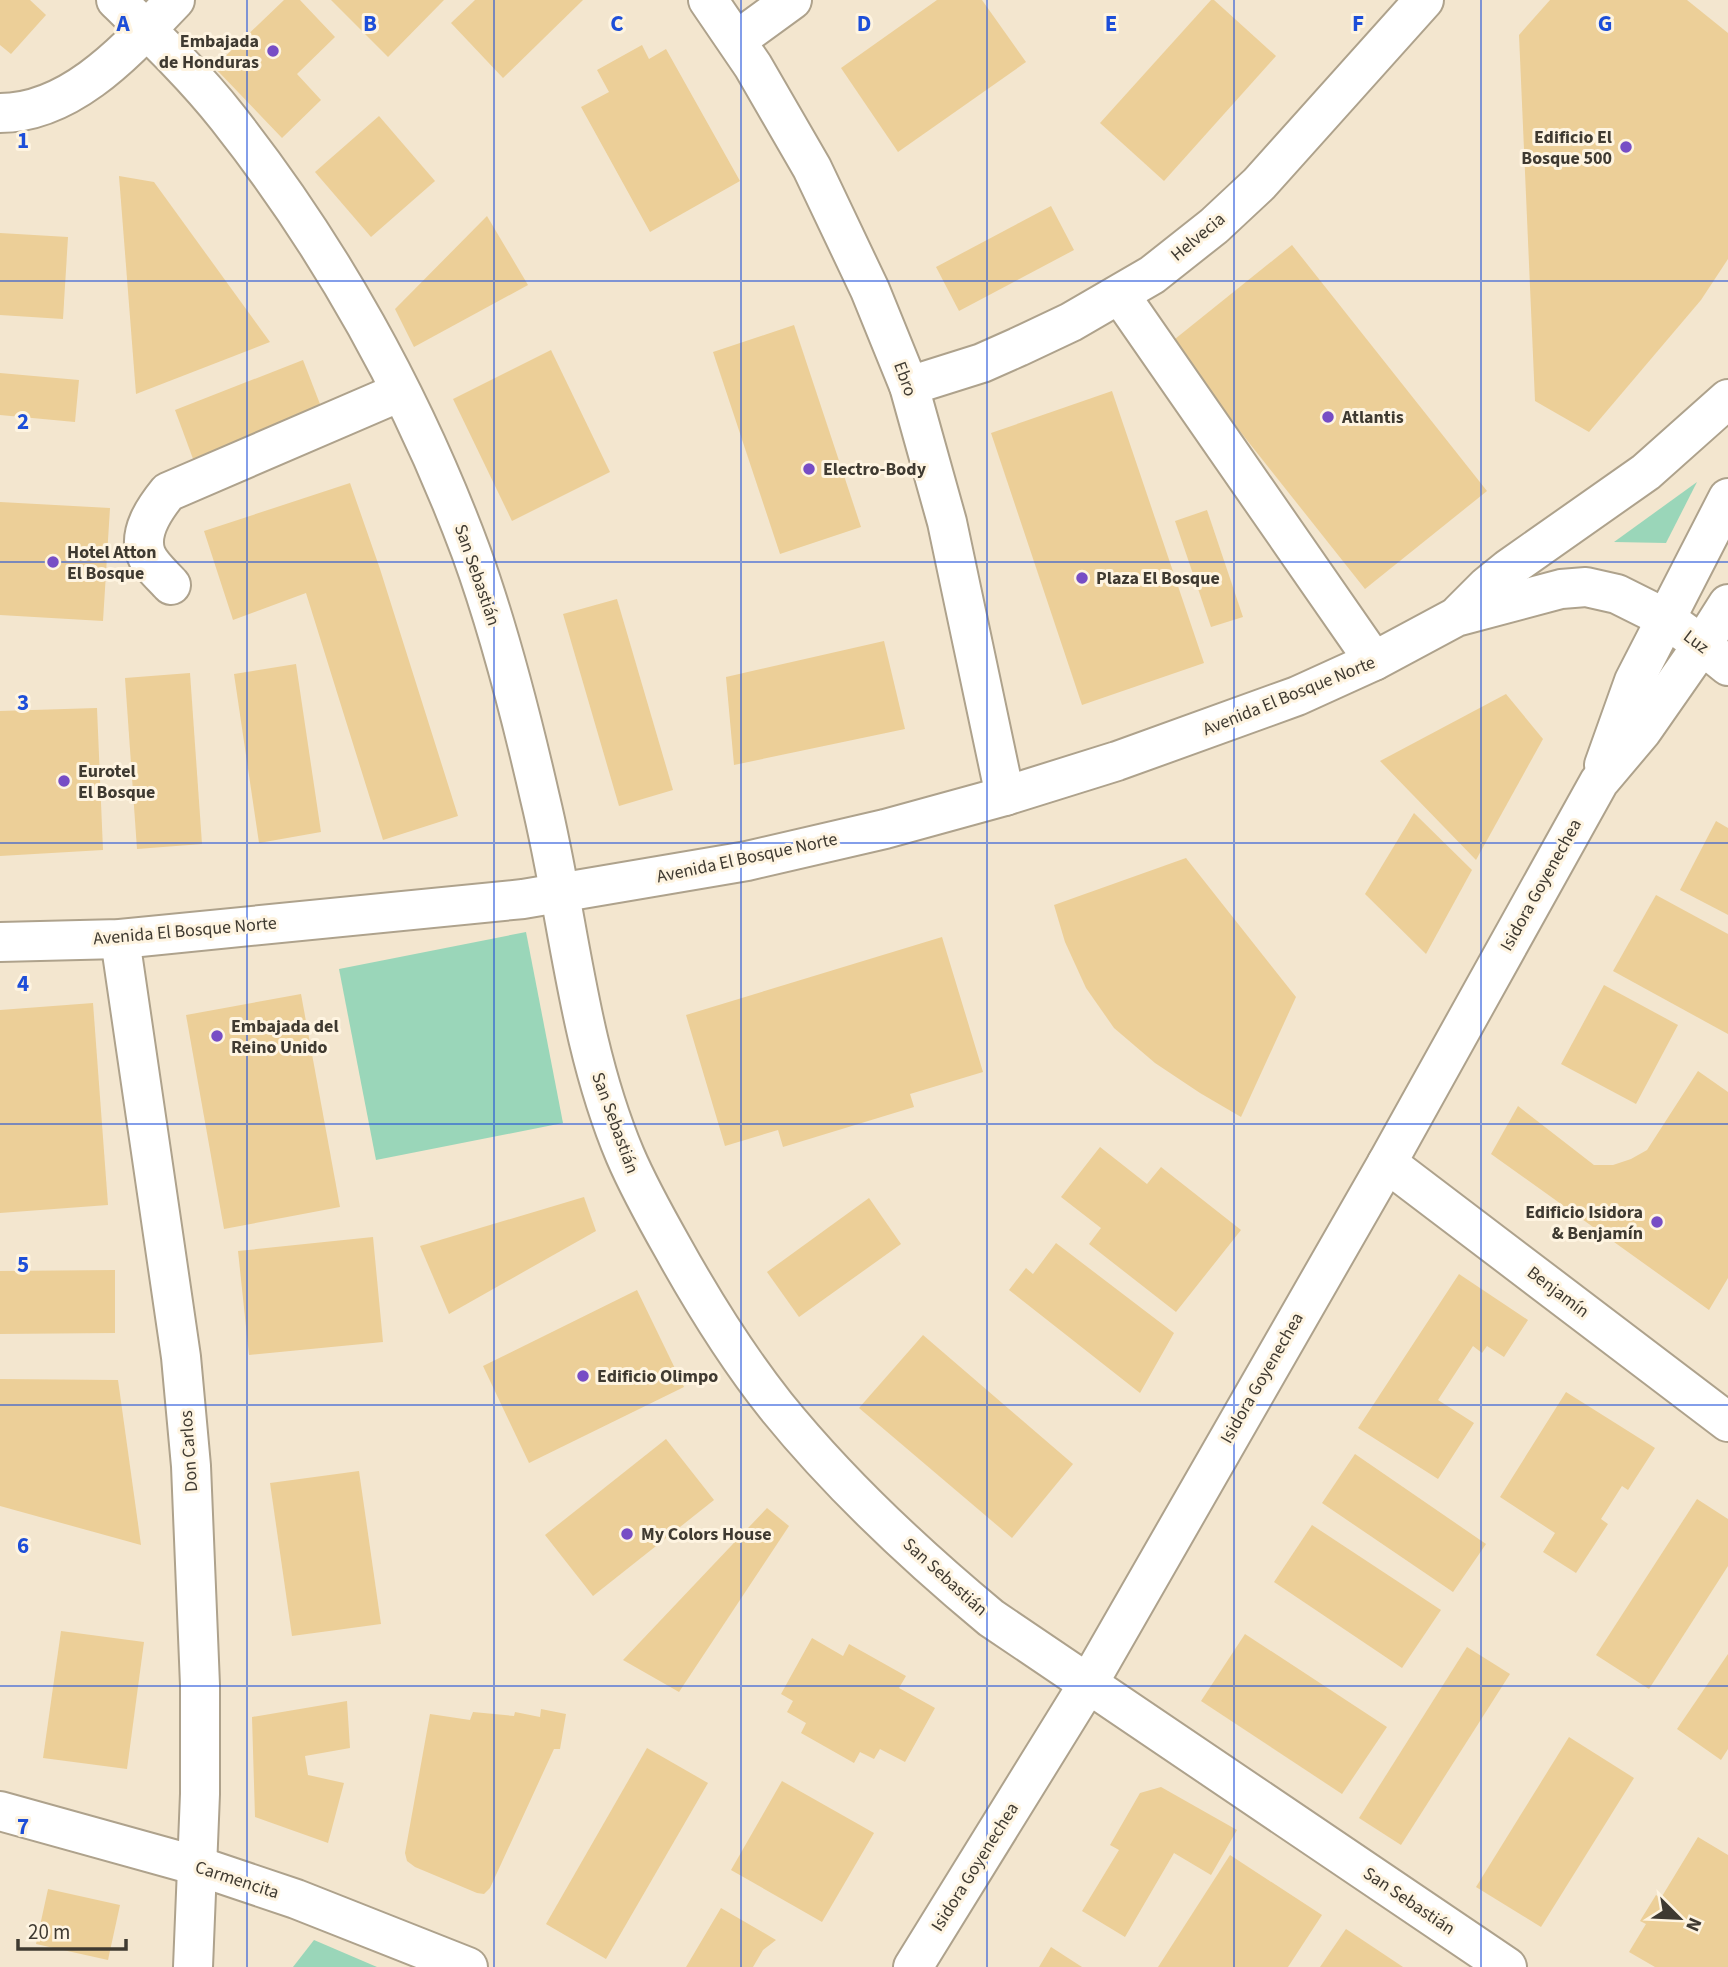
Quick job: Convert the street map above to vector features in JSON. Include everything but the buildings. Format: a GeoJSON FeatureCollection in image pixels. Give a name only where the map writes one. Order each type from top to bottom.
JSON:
{"type":"FeatureCollection","features":[{"type":"Feature","properties":{"kind":"street","name":"San Sebastián"},"geometry":{"type":"LineString","coordinates":[[117,0],[224,113],[279,188],[355,307],[436,463],[471,554],[518,704],[562,894],[572,967],[590,1050],[608,1111],[644,1196],[687,1273],[739,1355],[774,1404],[816,1452],[918,1554],[991,1618],[1507,1967]]}},
{"type":"Feature","properties":{"kind":"street"},"geometry":{"type":"LineString","coordinates":[[0,113],[35,108],[58,101],[79,89],[146,30],[175,0]]}},
{"type":"Feature","properties":{"kind":"street","name":"Ebro"},"geometry":{"type":"LineString","coordinates":[[708,0],[737,40],[812,167],[870,290],[909,386],[947,522],[1005,796]]}},
{"type":"Feature","properties":{"kind":"street"},"geometry":{"type":"LineString","coordinates":[[737,40],[792,0]]}},
{"type":"Feature","properties":{"kind":"street","name":"Helvecia"},"geometry":{"type":"LineString","coordinates":[[909,386],[982,363],[1071,322],[1152,275],[1184,251],[1259,184],[1423,0]]}},
{"type":"Feature","properties":{"kind":"street"},"geometry":{"type":"LineString","coordinates":[[1120,295],[1374,661]]}},
{"type":"Feature","properties":{"kind":"street"},"geometry":{"type":"LineString","coordinates":[[171,585],[146,554],[146,533],[153,510],[168,492],[400,392]]}},
{"type":"Feature","properties":{"kind":"street","name":"Avenida El Bosque Norte"},"geometry":{"type":"LineString","coordinates":[[1456,617],[1508,569],[1646,472],[1728,400]]}},
{"type":"Feature","properties":{"kind":"street","name":"Isidora Goyenechea"},"geometry":{"type":"LineString","coordinates":[[1599,782],[1634,681],[1728,498]]}},
{"type":"Feature","properties":{"kind":"street","name":"Avenida El Bosque Norte"},"geometry":{"type":"LineString","coordinates":[[0,942],[121,939],[562,894],[747,861],[885,829],[1005,796],[1116,761],[1297,696],[1374,661],[1456,617],[1539,593],[1586,587],[1617,594],[1665,618]]}},
{"type":"Feature","properties":{"kind":"street","name":"Isidora Goyenechea"},"geometry":{"type":"LineString","coordinates":[[913,1967],[1087,1684],[1387,1163],[1599,782],[1642,731],[1715,655],[1728,604]]}},
{"type":"Feature","properties":{"kind":"street","name":"Luz"},"geometry":{"type":"LineString","coordinates":[[1665,618],[1715,655]]}},
{"type":"Feature","properties":{"kind":"street","name":"Don Carlos"},"geometry":{"type":"LineString","coordinates":[[121,939],[181,1357],[191,1466],[200,1685],[198,1866],[192,1967]]}},
{"type":"Feature","properties":{"kind":"street","name":"Benjamín"},"geometry":{"type":"LineString","coordinates":[[1387,1163],[1728,1422]]}},
{"type":"Feature","properties":{"kind":"street","name":"Carmencita"},"geometry":{"type":"LineString","coordinates":[[0,1811],[198,1866],[321,1909],[468,1967]]}},
{"type":"Feature","properties":{"kind":"green space"},"geometry":{"type":"Polygon","coordinates":[[[1697,482],[1666,543],[1614,542],[1697,482]]]}},
{"type":"Feature","properties":{"kind":"green space"},"geometry":{"type":"Polygon","coordinates":[[[526,932],[563,1123],[376,1160],[339,969],[526,932]]]}},
{"type":"Feature","properties":{"kind":"green space"},"geometry":{"type":"Polygon","coordinates":[[[314,1940],[377,1967],[293,1967],[314,1940]]]}},
{"type":"Feature","properties":{"kind":"place","name":"Embajada de Honduras"},"geometry":{"type":"Point","coordinates":[273,51]}},
{"type":"Feature","properties":{"kind":"place","name":"Edificio El Bosque 500"},"geometry":{"type":"Point","coordinates":[1626,147]}},
{"type":"Feature","properties":{"kind":"place","name":"Atlantis"},"geometry":{"type":"Point","coordinates":[1328,417]}},
{"type":"Feature","properties":{"kind":"place","name":"Electro-Body"},"geometry":{"type":"Point","coordinates":[809,469]}},
{"type":"Feature","properties":{"kind":"place","name":"Hotel Atton El Bosque"},"geometry":{"type":"Point","coordinates":[53,562]}},
{"type":"Feature","properties":{"kind":"place","name":"Plaza El Bosque"},"geometry":{"type":"Point","coordinates":[1082,578]}},
{"type":"Feature","properties":{"kind":"place","name":"Eurotel El Bosque"},"geometry":{"type":"Point","coordinates":[64,781]}},
{"type":"Feature","properties":{"kind":"place","name":"Embajada del Reino Unido"},"geometry":{"type":"Point","coordinates":[217,1036]}},
{"type":"Feature","properties":{"kind":"place","name":"Edificio Isidora & Benjamín"},"geometry":{"type":"Point","coordinates":[1657,1222]}},
{"type":"Feature","properties":{"kind":"place","name":"Edificio Olimpo"},"geometry":{"type":"Point","coordinates":[583,1376]}},
{"type":"Feature","properties":{"kind":"place","name":"My Colors House"},"geometry":{"type":"Point","coordinates":[627,1534]}}]}
